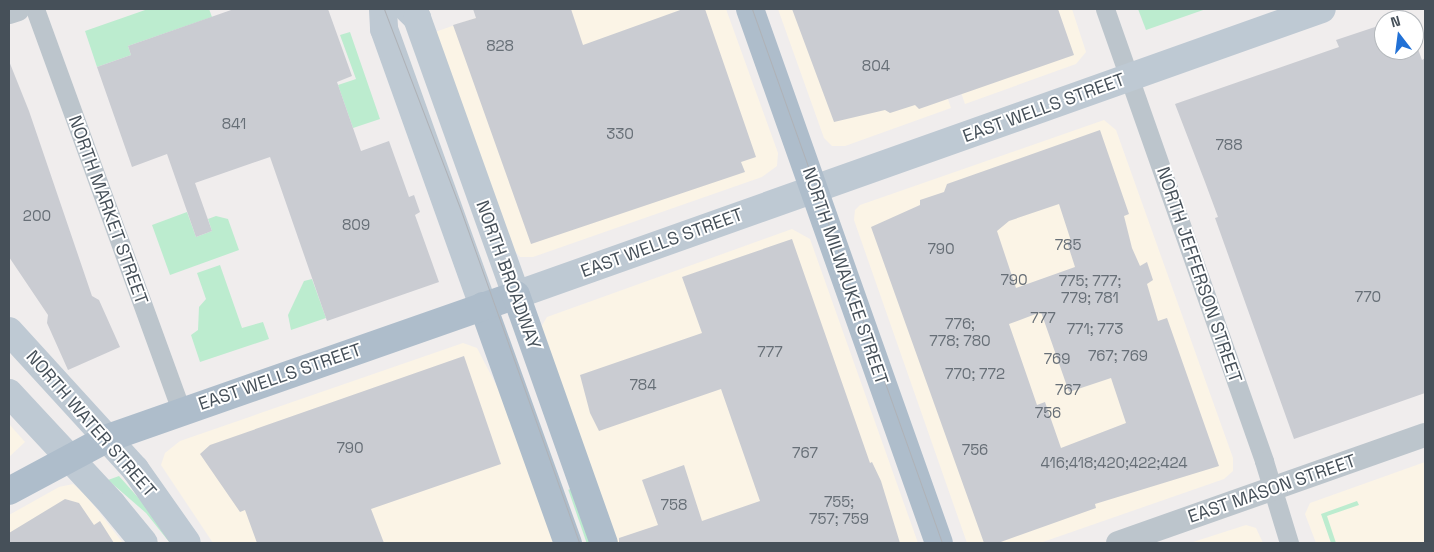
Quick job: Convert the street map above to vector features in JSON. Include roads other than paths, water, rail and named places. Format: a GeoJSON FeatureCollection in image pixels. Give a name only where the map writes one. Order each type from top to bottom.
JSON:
{"type":"FeatureCollection","features":[{"type":"Feature","properties":{"kind":"main road","name":"NORTH BROADWAY"},"geometry":{"type":"LineString","coordinates":[[383,9],[384,29],[568,543]]}},
{"type":"Feature","properties":{"kind":"main road","name":"NORTH BROADWAY"},"geometry":{"type":"LineString","coordinates":[[408,9],[417,18],[604,543]]}},
{"type":"Feature","properties":{"kind":"main road","name":"NORTH MILWAUKEE STREET"},"geometry":{"type":"LineString","coordinates":[[750,9],[939,543]]}},
{"type":"Feature","properties":{"kind":"main road","name":"EAST WELLS STREET"},"geometry":{"type":"LineString","coordinates":[[9,491],[68,457],[108,438],[181,411],[516,295],[1322,9]]}},
{"type":"Feature","properties":{"kind":"main road","name":"NORTH WATER STREET"},"geometry":{"type":"LineString","coordinates":[[9,331],[108,438],[150,488],[187,543]]}},
{"type":"Feature","properties":{"kind":"main road","name":"NORTH WATER STREET"},"geometry":{"type":"LineString","coordinates":[[9,393],[144,543]]}},
{"type":"Feature","properties":{"kind":"street"},"geometry":{"type":"LineString","coordinates":[[9,12],[18,9]]}},
{"type":"Feature","properties":{"kind":"street","name":"NORTH MARKET STREET"},"geometry":{"type":"LineString","coordinates":[[35,9],[181,411]]}},
{"type":"Feature","properties":{"kind":"street","name":"NORTH JEFFERSON STREET"},"geometry":{"type":"LineString","coordinates":[[1105,9],[1272,489],[1289,543]]}},
{"type":"Feature","properties":{"kind":"street","name":"EAST MASON STREET"},"geometry":{"type":"LineString","coordinates":[[1118,543],[1425,435]]}},
{"type":"Feature","properties":{"kind":"tram line"},"geometry":{"type":"LineString","coordinates":[[384,9],[460,208],[579,543]]}},
{"type":"Feature","properties":{"kind":"tram line"},"geometry":{"type":"LineString","coordinates":[[752,9],[942,543]]}}]}
